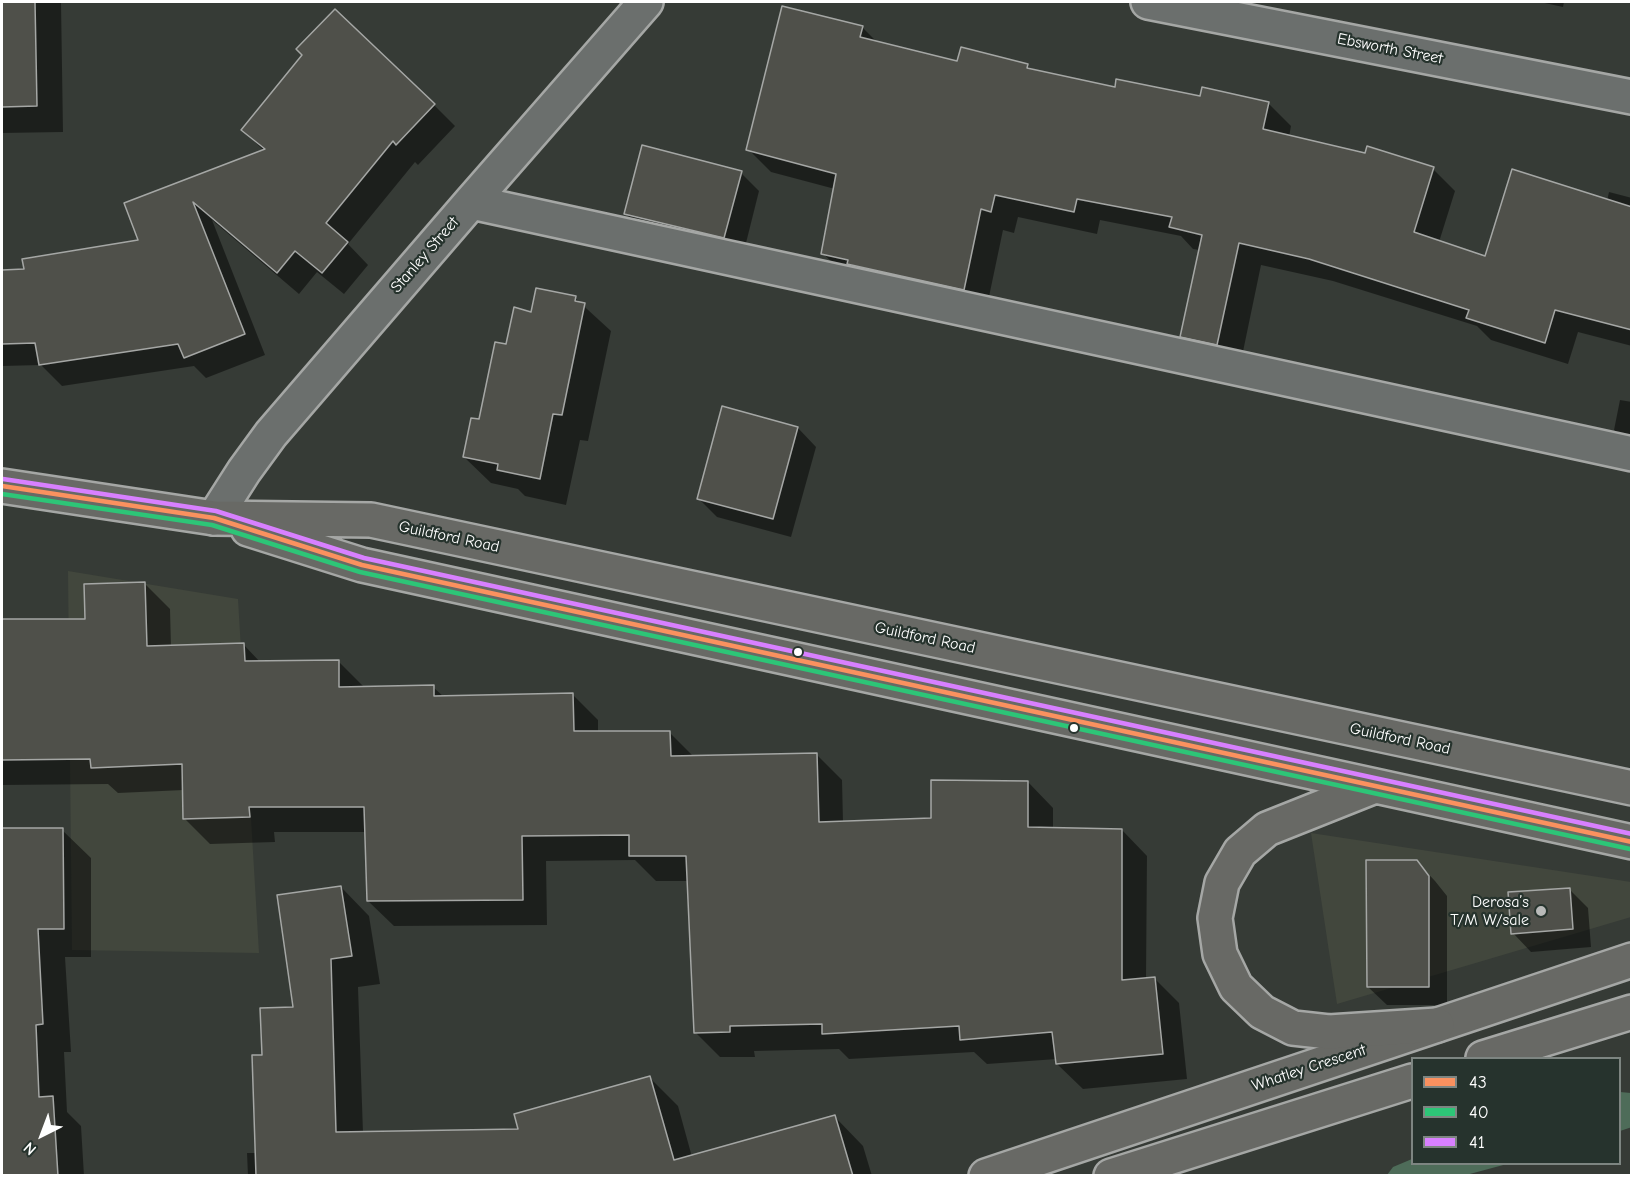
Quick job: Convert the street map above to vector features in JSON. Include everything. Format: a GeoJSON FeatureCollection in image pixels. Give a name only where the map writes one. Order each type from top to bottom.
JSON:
{"type":"FeatureCollection","features":[{"type":"Feature","properties":{"kind":"main road","name":"Guildford Road"},"geometry":{"type":"LineString","coordinates":[[2,486],[214,518],[371,520],[1632,788]]}},
{"type":"Feature","properties":{"kind":"main road","name":"Guildford Road"},"geometry":{"type":"LineString","coordinates":[[214,518],[362,565],[1632,842]]}},
{"type":"Feature","properties":{"kind":"main road"},"geometry":{"type":"LineString","coordinates":[[1375,786],[1268,829],[1240,852],[1222,883],[1215,918],[1220,954],[1236,987],[1262,1012],[1293,1028],[1329,1032],[1437,1025]]}},
{"type":"Feature","properties":{"kind":"main road","name":"Whatley Crescent"},"geometry":{"type":"LineString","coordinates":[[986,1176],[1632,960]]}},
{"type":"Feature","properties":{"kind":"main road"},"geometry":{"type":"LineString","coordinates":[[1490,1057],[1632,1012]]}},
{"type":"Feature","properties":{"kind":"main road"},"geometry":{"type":"LineString","coordinates":[[1111,1176],[1411,1082]]}},
{"type":"Feature","properties":{"kind":"street","name":"Stanley Street"},"geometry":{"type":"LineString","coordinates":[[214,518],[271,434],[646,2]]}},
{"type":"Feature","properties":{"kind":"street","name":"Ebsworth Street"},"geometry":{"type":"LineString","coordinates":[[1148,2],[1632,97]]}},
{"type":"Feature","properties":{"kind":"street"},"geometry":{"type":"LineString","coordinates":[[471,202],[1632,454]]}},
{"type":"Feature","properties":{"kind":"shaded area"},"geometry":{"type":"Polygon","coordinates":[[[68,571],[238,599],[259,953],[72,950],[68,571]]]}},
{"type":"Feature","properties":{"kind":"shaded area"},"geometry":{"type":"Polygon","coordinates":[[[1311,833],[1631,882],[1631,917],[1337,1004],[1311,833]]]}},
{"type":"Feature","properties":{"kind":"green space"},"geometry":{"type":"Polygon","coordinates":[[[1621,1092],[1631,1093],[1632,1127],[1621,1131],[1621,1092]]]}},
{"type":"Feature","properties":{"kind":"green space"},"geometry":{"type":"Polygon","coordinates":[[[1411,1159],[1411,1165],[1503,1165],[1466,1175],[1387,1175],[1393,1167],[1411,1159]]]}},
{"type":"Feature","properties":{"kind":"building"},"geometry":{"type":"Polygon","coordinates":[[[2,2],[35,2],[37,106],[2,107],[2,2]]]}},
{"type":"Feature","properties":{"kind":"building"},"geometry":{"type":"Polygon","coordinates":[[[782,6],[863,26],[860,37],[957,61],[961,47],[1028,64],[1027,68],[1115,87],[1116,79],[1200,96],[1202,87],[1269,102],[1263,129],[1365,153],[1367,146],[1434,167],[1414,232],[1485,256],[1512,169],[1632,207],[1632,330],[1555,310],[1545,343],[1466,318],[1469,310],[1309,259],[1239,243],[1217,345],[1180,337],[1202,235],[1169,227],[1172,217],[1077,199],[1074,212],[995,195],[991,212],[981,209],[964,290],[847,264],[848,260],[821,254],[836,174],[746,150],[782,6]]]}},
{"type":"Feature","properties":{"kind":"building"},"geometry":{"type":"Polygon","coordinates":[[[335,9],[435,104],[396,145],[393,141],[326,223],[348,242],[322,273],[295,251],[277,273],[193,202],[245,334],[184,358],[178,344],[39,365],[35,343],[2,344],[2,270],[24,269],[22,259],[138,240],[124,203],[265,149],[241,130],[302,55],[296,49],[335,9]]]}},
{"type":"Feature","properties":{"kind":"building"},"geometry":{"type":"Polygon","coordinates":[[[642,145],[742,171],[724,238],[624,214],[642,145]]]}},
{"type":"Feature","properties":{"kind":"building"},"geometry":{"type":"Polygon","coordinates":[[[536,288],[576,296],[575,301],[585,303],[562,415],[553,414],[540,479],[497,470],[498,464],[463,457],[471,418],[479,419],[495,342],[506,344],[514,307],[531,312],[536,288]]]}},
{"type":"Feature","properties":{"kind":"building"},"geometry":{"type":"Polygon","coordinates":[[[722,406],[798,427],[773,519],[697,499],[722,406]]]}},
{"type":"Feature","properties":{"kind":"building"},"geometry":{"type":"Polygon","coordinates":[[[145,582],[147,646],[244,643],[245,661],[339,660],[339,687],[434,685],[434,696],[573,693],[574,731],[670,731],[671,756],[817,753],[819,822],[931,818],[931,780],[1028,781],[1028,827],[1122,829],[1122,980],[1155,977],[1163,1054],[1056,1064],[1052,1032],[960,1040],[959,1026],[822,1034],[822,1024],[730,1026],[730,1032],[694,1033],[686,856],[629,856],[629,835],[522,836],[523,900],[367,901],[364,807],[249,807],[250,817],[183,819],[182,764],[91,768],[90,759],[2,760],[2,619],[85,619],[84,584],[145,582]]]}},
{"type":"Feature","properties":{"kind":"building"},"geometry":{"type":"Polygon","coordinates":[[[2,828],[63,828],[64,929],[38,929],[43,1024],[36,1025],[39,1097],[53,1096],[58,1176],[2,1176],[2,828]]]}},
{"type":"Feature","properties":{"kind":"building"},"geometry":{"type":"Polygon","coordinates":[[[1366,860],[1417,860],[1429,876],[1429,987],[1367,987],[1366,860]]]}},
{"type":"Feature","properties":{"kind":"building"},"geometry":{"type":"Polygon","coordinates":[[[341,886],[352,956],[331,959],[336,1132],[518,1129],[514,1114],[650,1076],[674,1160],[835,1115],[853,1176],[256,1176],[252,1055],[262,1055],[260,1008],[293,1007],[277,895],[341,886]]]}},
{"type":"Feature","properties":{"kind":"building","name":"Derosa’s T/M W/sale"},"geometry":{"type":"Polygon","coordinates":[[[1570,888],[1573,929],[1511,934],[1508,892],[1570,888]]]}},
{"type":"Feature","properties":{"kind":"transit line","name":"41"},"geometry":{"type":"LineString","coordinates":[[3,479],[216,511],[364,558],[1632,834]]}},
{"type":"Feature","properties":{"kind":"transit line","name":"43"},"geometry":{"type":"LineString","coordinates":[[2,486],[214,518],[362,565],[1632,842]]}},
{"type":"Feature","properties":{"kind":"transit line","name":"40"},"geometry":{"type":"LineString","coordinates":[[2,494],[212,525],[360,572],[1630,849]]}},
{"type":"Feature","properties":{"kind":"place","name":"Derosa’s T/M W/sale"},"geometry":{"type":"Point","coordinates":[1541,911]}}]}
